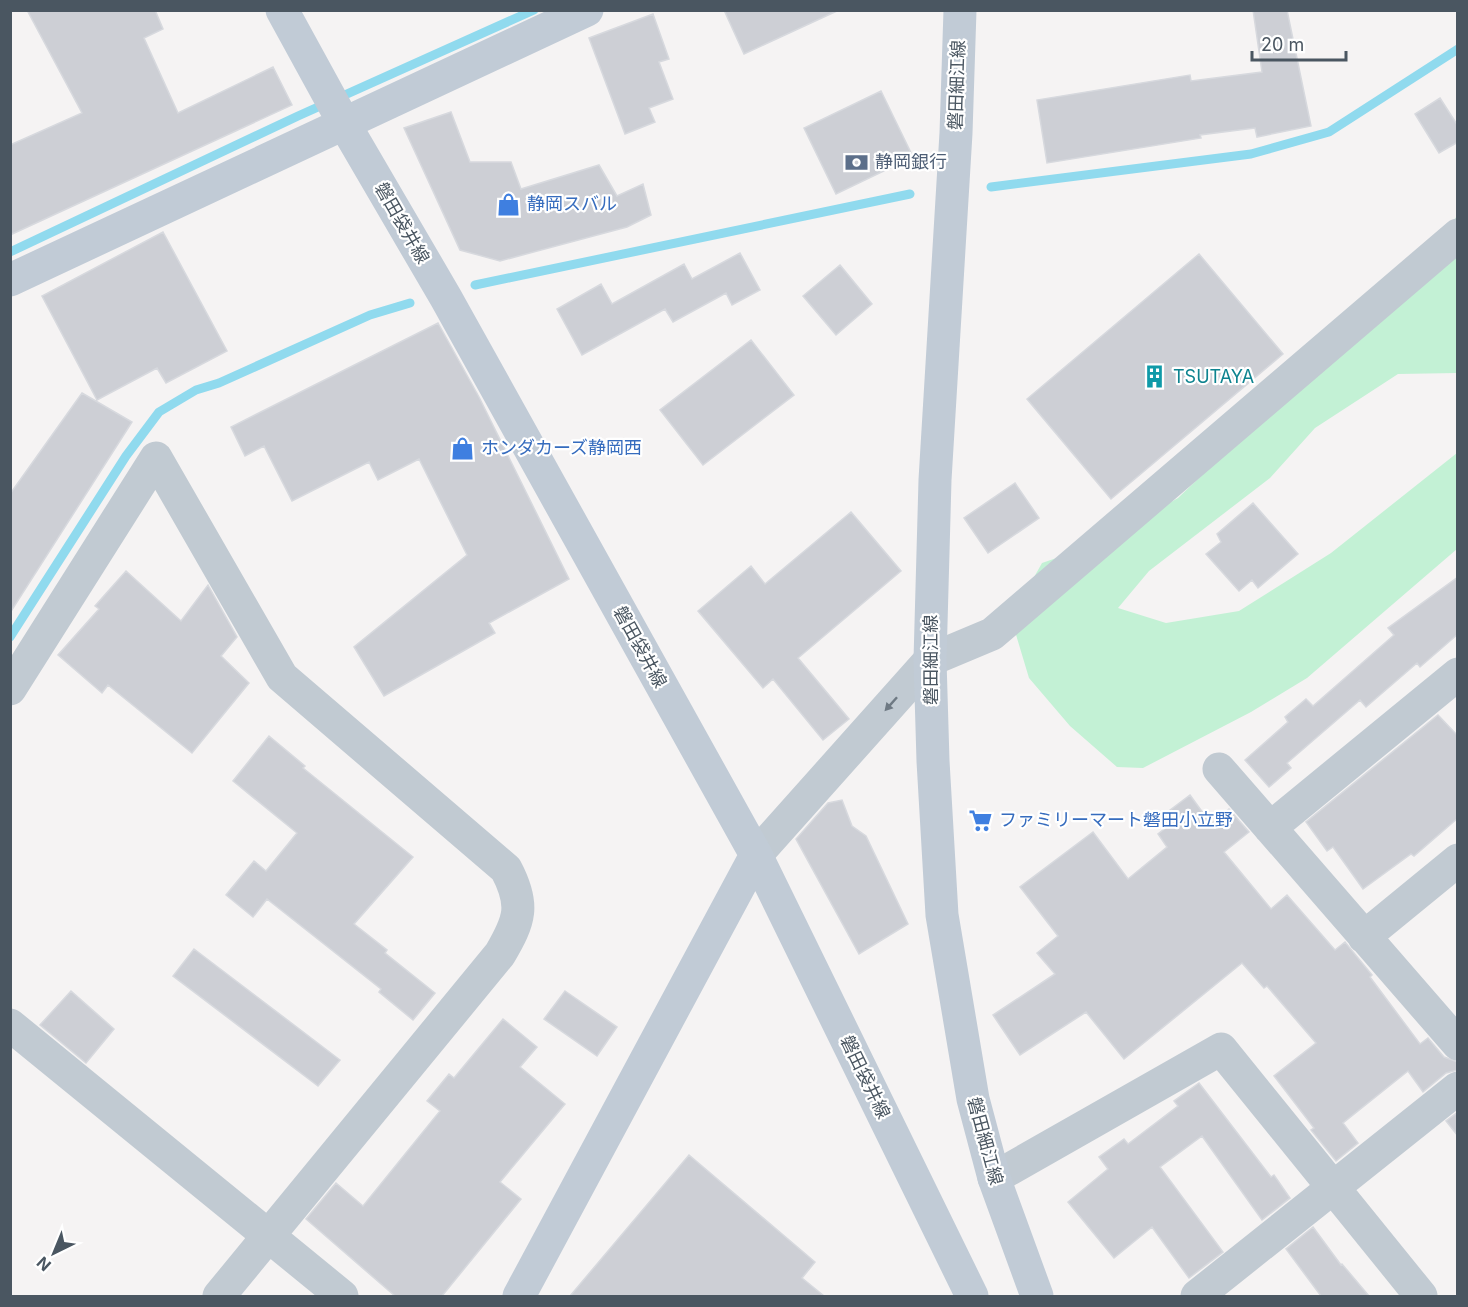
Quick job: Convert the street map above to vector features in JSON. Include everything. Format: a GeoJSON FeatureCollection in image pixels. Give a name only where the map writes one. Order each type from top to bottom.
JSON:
{"type":"FeatureCollection","features":[{"type":"Feature","properties":{"kind":"main road","name":"磐田袋井線"},"geometry":{"type":"LineString","coordinates":[[282,10],[345,125],[452,309],[756,855],[972,1296]]}},
{"type":"Feature","properties":{"kind":"main road"},"geometry":{"type":"LineString","coordinates":[[10,280],[587,10]]}},
{"type":"Feature","properties":{"kind":"main road","name":"磐田細江線"},"geometry":{"type":"LineString","coordinates":[[960,10],[956,133],[935,480],[930,660],[942,915],[973,1099],[993,1178],[1037,1296]]}},
{"type":"Feature","properties":{"kind":"main road"},"geometry":{"type":"LineString","coordinates":[[519,1296],[756,855]]}},
{"type":"Feature","properties":{"kind":"street"},"geometry":{"type":"LineString","coordinates":[[756,855],[930,660],[992,634],[1458,235]]}},
{"type":"Feature","properties":{"kind":"street"},"geometry":{"type":"LineString","coordinates":[[10,689],[156,458],[282,677],[506,869],[519,893],[515,928],[500,954],[219,1296]]}},
{"type":"Feature","properties":{"kind":"street"},"geometry":{"type":"LineString","coordinates":[[1270,828],[1458,674]]}},
{"type":"Feature","properties":{"kind":"street"},"geometry":{"type":"LineString","coordinates":[[1219,769],[1458,1044]]}},
{"type":"Feature","properties":{"kind":"street"},"geometry":{"type":"LineString","coordinates":[[1364,937],[1458,860]]}},
{"type":"Feature","properties":{"kind":"street"},"geometry":{"type":"LineString","coordinates":[[10,1024],[342,1296]]}},
{"type":"Feature","properties":{"kind":"street"},"geometry":{"type":"LineString","coordinates":[[993,1178],[1221,1049],[1421,1296]]}},
{"type":"Feature","properties":{"kind":"street"},"geometry":{"type":"LineString","coordinates":[[1197,1296],[1458,1088]]}},
{"type":"Feature","properties":{"kind":"green space"},"geometry":{"type":"Polygon","coordinates":[[[1457,216],[1457,373],[1398,374],[1315,428],[1270,478],[1149,571],[1118,608],[1166,623],[1239,611],[1331,553],[1457,453],[1457,549],[1307,678],[1251,712],[1143,768],[1117,767],[1070,726],[1029,678],[1011,618],[1042,563],[1097,544],[1178,498],[1411,275],[1457,216]]]}},
{"type":"Feature","properties":{"kind":"building"},"geometry":{"type":"Polygon","coordinates":[[[27,10],[155,10],[163,29],[144,38],[178,113],[273,67],[292,105],[10,235],[10,145],[82,113],[27,10]]]}},
{"type":"Feature","properties":{"kind":"building"},"geometry":{"type":"Polygon","coordinates":[[[724,10],[839,10],[744,54],[724,10]]]}},
{"type":"Feature","properties":{"kind":"building"},"geometry":{"type":"Polygon","coordinates":[[[1253,10],[1287,10],[1311,126],[1257,137],[1255,128],[1200,135],[1201,138],[1047,163],[1037,100],[1190,75],[1191,81],[1262,72],[1253,10]]]}},
{"type":"Feature","properties":{"kind":"building"},"geometry":{"type":"Polygon","coordinates":[[[653,14],[669,59],[659,62],[673,99],[649,108],[655,122],[625,134],[589,38],[653,14]]]}},
{"type":"Feature","properties":{"kind":"building"},"geometry":{"type":"Polygon","coordinates":[[[881,91],[913,157],[836,194],[804,128],[881,91]]]}},
{"type":"Feature","properties":{"kind":"building"},"geometry":{"type":"Polygon","coordinates":[[[1440,98],[1458,126],[1458,142],[1439,153],[1415,114],[1440,98]]]}},
{"type":"Feature","properties":{"kind":"building"},"geometry":{"type":"Polygon","coordinates":[[[451,112],[470,162],[511,162],[521,189],[599,165],[617,196],[643,184],[651,215],[627,227],[500,261],[460,250],[404,128],[451,112]]]}},
{"type":"Feature","properties":{"kind":"building"},"geometry":{"type":"Polygon","coordinates":[[[163,232],[227,351],[166,383],[157,368],[97,400],[42,296],[163,232]]]}},
{"type":"Feature","properties":{"kind":"building"},"geometry":{"type":"Polygon","coordinates":[[[740,253],[760,290],[732,305],[726,293],[673,322],[665,309],[582,355],[557,309],[601,284],[612,304],[684,264],[692,279],[740,253]]]}},
{"type":"Feature","properties":{"kind":"building","name":"TSUTAYA"},"geometry":{"type":"Polygon","coordinates":[[[1199,254],[1283,354],[1111,499],[1027,399],[1199,254]]]}},
{"type":"Feature","properties":{"kind":"building"},"geometry":{"type":"Polygon","coordinates":[[[840,265],[872,304],[836,335],[803,296],[840,265]]]}},
{"type":"Feature","properties":{"kind":"building"},"geometry":{"type":"Polygon","coordinates":[[[438,323],[479,397],[569,579],[489,623],[495,633],[384,696],[354,647],[467,555],[419,459],[378,480],[369,462],[292,501],[264,446],[245,456],[231,427],[438,323]]]}},
{"type":"Feature","properties":{"kind":"building"},"geometry":{"type":"Polygon","coordinates":[[[751,340],[794,395],[703,465],[660,410],[751,340]]]}},
{"type":"Feature","properties":{"kind":"building"},"geometry":{"type":"Polygon","coordinates":[[[82,393],[132,422],[10,613],[10,494],[82,393]]]}},
{"type":"Feature","properties":{"kind":"building"},"geometry":{"type":"Polygon","coordinates":[[[1015,483],[1039,518],[988,553],[964,518],[1015,483]]]}},
{"type":"Feature","properties":{"kind":"building"},"geometry":{"type":"Polygon","coordinates":[[[1253,503],[1298,554],[1258,588],[1252,580],[1239,591],[1206,554],[1221,542],[1217,534],[1253,503]]]}},
{"type":"Feature","properties":{"kind":"building"},"geometry":{"type":"Polygon","coordinates":[[[851,512],[901,571],[798,658],[849,719],[823,740],[773,679],[763,688],[698,611],[751,566],[765,584],[851,512]]]}},
{"type":"Feature","properties":{"kind":"building"},"geometry":{"type":"Polygon","coordinates":[[[126,571],[181,621],[208,585],[237,637],[221,656],[249,683],[192,753],[108,685],[102,693],[58,655],[99,609],[95,606],[126,571]]]}},
{"type":"Feature","properties":{"kind":"building"},"geometry":{"type":"Polygon","coordinates":[[[1458,577],[1458,634],[1420,667],[1417,663],[1366,707],[1360,700],[1287,763],[1291,768],[1269,787],[1245,760],[1288,722],[1285,717],[1306,699],[1313,706],[1394,635],[1388,628],[1458,577]]]}},
{"type":"Feature","properties":{"kind":"building"},"geometry":{"type":"Polygon","coordinates":[[[1438,715],[1458,736],[1458,818],[1414,856],[1411,854],[1363,889],[1333,847],[1327,851],[1306,822],[1438,715]]]}},
{"type":"Feature","properties":{"kind":"building"},"geometry":{"type":"Polygon","coordinates":[[[269,736],[305,766],[303,768],[413,857],[354,924],[387,950],[385,953],[435,993],[413,1020],[379,992],[381,989],[267,899],[253,917],[226,895],[254,861],[266,871],[297,833],[233,781],[269,736]]]}},
{"type":"Feature","properties":{"kind":"building"},"geometry":{"type":"Polygon","coordinates":[[[1190,795],[1211,824],[1229,809],[1249,832],[1224,852],[1271,909],[1287,895],[1335,950],[1345,942],[1372,975],[1370,977],[1420,1044],[1428,1038],[1444,1057],[1458,1062],[1458,1070],[1446,1073],[1423,1092],[1408,1071],[1343,1123],[1358,1143],[1336,1161],[1311,1130],[1314,1128],[1274,1076],[1316,1043],[1267,986],[1264,988],[1242,963],[1124,1059],[1086,1012],[1020,1055],[993,1015],[1055,974],[1037,953],[1058,936],[1020,887],[1093,832],[1128,879],[1167,847],[1158,834],[1168,826],[1161,817],[1190,795]]]}},
{"type":"Feature","properties":{"kind":"building"},"geometry":{"type":"Polygon","coordinates":[[[842,800],[852,826],[866,836],[908,924],[859,954],[796,839],[828,803],[842,800]]]}},
{"type":"Feature","properties":{"kind":"building"},"geometry":{"type":"Polygon","coordinates":[[[194,949],[340,1060],[318,1086],[173,976],[194,949]]]}},
{"type":"Feature","properties":{"kind":"building"},"geometry":{"type":"Polygon","coordinates":[[[71,991],[114,1029],[86,1063],[40,1025],[71,991]]]}},
{"type":"Feature","properties":{"kind":"building"},"geometry":{"type":"Polygon","coordinates":[[[565,991],[617,1027],[597,1056],[544,1019],[565,991]]]}},
{"type":"Feature","properties":{"kind":"building"},"geometry":{"type":"Polygon","coordinates":[[[503,1019],[537,1047],[520,1067],[565,1104],[500,1182],[521,1199],[442,1296],[395,1296],[306,1219],[336,1183],[363,1206],[440,1111],[427,1101],[449,1074],[454,1078],[503,1019]]]}},
{"type":"Feature","properties":{"kind":"building"},"geometry":{"type":"Polygon","coordinates":[[[1199,1083],[1271,1177],[1274,1175],[1290,1198],[1262,1220],[1202,1136],[1160,1167],[1223,1252],[1189,1278],[1152,1227],[1114,1258],[1068,1202],[1108,1169],[1099,1157],[1124,1139],[1128,1144],[1178,1106],[1174,1101],[1199,1083]]]}},
{"type":"Feature","properties":{"kind":"building"},"geometry":{"type":"Polygon","coordinates":[[[1458,1112],[1458,1136],[1446,1121],[1458,1112]]]}},
{"type":"Feature","properties":{"kind":"building"},"geometry":{"type":"Polygon","coordinates":[[[689,1155],[815,1262],[802,1278],[824,1296],[570,1296],[689,1155]]]}},
{"type":"Feature","properties":{"kind":"building"},"geometry":{"type":"Polygon","coordinates":[[[1313,1227],[1341,1265],[1369,1296],[1321,1296],[1286,1249],[1313,1227]]]}},
{"type":"Feature","properties":{"kind":"waterway"},"geometry":{"type":"LineString","coordinates":[[10,252],[298,116],[534,10]]}},
{"type":"Feature","properties":{"kind":"waterway"},"geometry":{"type":"LineString","coordinates":[[991,187],[1251,154],[1329,132],[1458,49]]}},
{"type":"Feature","properties":{"kind":"waterway"},"geometry":{"type":"LineString","coordinates":[[475,285],[910,194]]}},
{"type":"Feature","properties":{"kind":"waterway"},"geometry":{"type":"LineString","coordinates":[[10,637],[126,456],[159,412],[196,390],[219,383],[370,315],[410,303]]}},
{"type":"Feature","properties":{"kind":"place","name":"静岡銀行"},"geometry":{"type":"Point","coordinates":[857,162]}},
{"type":"Feature","properties":{"kind":"place","name":"静岡スバル"},"geometry":{"type":"Point","coordinates":[509,204]}},
{"type":"Feature","properties":{"kind":"place","name":"TSUTAYA"},"geometry":{"type":"Point","coordinates":[1155,377]}},
{"type":"Feature","properties":{"kind":"place","name":"ホンダカーズ静岡西"},"geometry":{"type":"Point","coordinates":[463,448]}},
{"type":"Feature","properties":{"kind":"place","name":"ファミリーマート磐田小立野"},"geometry":{"type":"Point","coordinates":[981,820]}}]}
